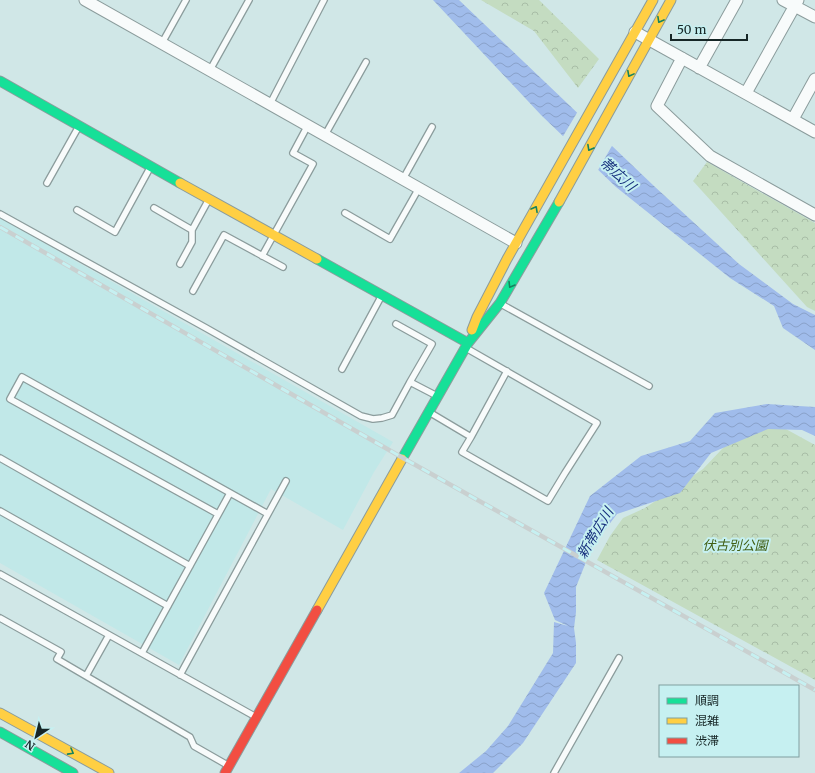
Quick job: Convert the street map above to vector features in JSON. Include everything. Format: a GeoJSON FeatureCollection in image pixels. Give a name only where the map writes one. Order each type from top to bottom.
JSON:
{"type":"FeatureCollection","features":[{"type":"Feature","properties":{"kind":"main road"},"geometry":{"type":"LineString","coordinates":[[467,345],[477,316],[516,243],[653,0]]}},
{"type":"Feature","properties":{"kind":"main road"},"geometry":{"type":"LineString","coordinates":[[227,770],[467,345],[500,303],[531,251],[605,120],[670,0]]}},
{"type":"Feature","properties":{"kind":"main road"},"geometry":{"type":"LineString","coordinates":[[0,81],[382,295],[467,345]]}},
{"type":"Feature","properties":{"kind":"main road"},"geometry":{"type":"LineString","coordinates":[[516,243],[531,251]]}},
{"type":"Feature","properties":{"kind":"main road"},"geometry":{"type":"LineString","coordinates":[[0,713],[109,773]]}},
{"type":"Feature","properties":{"kind":"main road"},"geometry":{"type":"LineString","coordinates":[[0,732],[73,773]]}},
{"type":"Feature","properties":{"kind":"street"},"geometry":{"type":"LineString","coordinates":[[699,68],[737,0]]}},
{"type":"Feature","properties":{"kind":"street"},"geometry":{"type":"LineString","coordinates":[[783,0],[796,3],[815,17]]}},
{"type":"Feature","properties":{"kind":"street"},"geometry":{"type":"LineString","coordinates":[[88,1],[516,243]]}},
{"type":"Feature","properties":{"kind":"street"},"geometry":{"type":"LineString","coordinates":[[746,93],[796,3]]}},
{"type":"Feature","properties":{"kind":"street"},"geometry":{"type":"LineString","coordinates":[[635,32],[815,132]]}},
{"type":"Feature","properties":{"kind":"street"},"geometry":{"type":"LineString","coordinates":[[682,58],[657,106],[710,156],[815,215]]}},
{"type":"Feature","properties":{"kind":"street"},"geometry":{"type":"LineString","coordinates":[[793,119],[815,79]]}},
{"type":"Feature","properties":{"kind":"lane"},"geometry":{"type":"LineString","coordinates":[[162,43],[186,0]]}},
{"type":"Feature","properties":{"kind":"lane"},"geometry":{"type":"LineString","coordinates":[[210,70],[249,0]]}},
{"type":"Feature","properties":{"kind":"lane"},"geometry":{"type":"LineString","coordinates":[[270,104],[324,0]]}},
{"type":"Feature","properties":{"kind":"lane"},"geometry":{"type":"LineString","coordinates":[[325,135],[366,62]]}},
{"type":"Feature","properties":{"kind":"lane"},"geometry":{"type":"LineString","coordinates":[[47,183],[80,125]]}},
{"type":"Feature","properties":{"kind":"lane"},"geometry":{"type":"LineString","coordinates":[[262,256],[313,164],[293,153],[308,125]]}},
{"type":"Feature","properties":{"kind":"lane"},"geometry":{"type":"LineString","coordinates":[[403,179],[432,127]]}},
{"type":"Feature","properties":{"kind":"lane"},"geometry":{"type":"LineString","coordinates":[[77,210],[115,232],[151,166]]}},
{"type":"Feature","properties":{"kind":"lane"},"geometry":{"type":"LineString","coordinates":[[345,213],[390,240],[419,188]]}},
{"type":"Feature","properties":{"kind":"lane"},"geometry":{"type":"LineString","coordinates":[[180,264],[192,242],[192,230],[209,199]]}},
{"type":"Feature","properties":{"kind":"lane"},"geometry":{"type":"LineString","coordinates":[[154,208],[192,230]]}},
{"type":"Feature","properties":{"kind":"lane"},"geometry":{"type":"LineString","coordinates":[[0,214],[361,416],[373,420],[392,415],[432,344],[396,324]]}},
{"type":"Feature","properties":{"kind":"lane"},"geometry":{"type":"LineString","coordinates":[[193,291],[224,235],[283,267]]}},
{"type":"Feature","properties":{"kind":"lane"},"geometry":{"type":"LineString","coordinates":[[342,369],[382,295]]}},
{"type":"Feature","properties":{"kind":"lane"},"geometry":{"type":"LineString","coordinates":[[500,303],[649,386]]}},
{"type":"Feature","properties":{"kind":"lane"},"geometry":{"type":"LineString","coordinates":[[467,345],[507,371],[597,423],[548,501],[462,452],[507,371]]}},
{"type":"Feature","properties":{"kind":"lane"},"geometry":{"type":"LineString","coordinates":[[218,514],[10,399],[22,378],[268,514]]}},
{"type":"Feature","properties":{"kind":"lane"},"geometry":{"type":"LineString","coordinates":[[410,382],[437,397]]}},
{"type":"Feature","properties":{"kind":"lane"},"geometry":{"type":"LineString","coordinates":[[429,412],[471,437]]}},
{"type":"Feature","properties":{"kind":"lane"},"geometry":{"type":"LineString","coordinates":[[0,458],[190,566]]}},
{"type":"Feature","properties":{"kind":"lane"},"geometry":{"type":"LineString","coordinates":[[180,675],[286,481]]}},
{"type":"Feature","properties":{"kind":"lane"},"geometry":{"type":"LineString","coordinates":[[142,654],[230,493]]}},
{"type":"Feature","properties":{"kind":"lane"},"geometry":{"type":"LineString","coordinates":[[0,511],[168,606]]}},
{"type":"Feature","properties":{"kind":"lane"},"geometry":{"type":"LineString","coordinates":[[0,574],[257,717]]}},
{"type":"Feature","properties":{"kind":"lane"},"geometry":{"type":"LineString","coordinates":[[0,618],[61,652],[57,659],[190,737],[194,746],[227,770]]}},
{"type":"Feature","properties":{"kind":"lane"},"geometry":{"type":"LineString","coordinates":[[86,676],[109,635]]}},
{"type":"Feature","properties":{"kind":"lane"},"geometry":{"type":"LineString","coordinates":[[554,773],[619,658]]}},
{"type":"Feature","properties":{"kind":"shaded area"},"geometry":{"type":"Polygon","coordinates":[[[0,218],[393,442],[374,472],[343,530],[271,489],[179,665],[0,563],[0,218]]]}},
{"type":"Feature","properties":{"kind":"green space"},"geometry":{"type":"Polygon","coordinates":[[[481,0],[539,0],[599,59],[578,88],[534,31],[481,0]]]}},
{"type":"Feature","properties":{"kind":"green space"},"geometry":{"type":"Polygon","coordinates":[[[707,162],[815,223],[815,311],[807,307],[693,181],[707,162]]]}},
{"type":"Feature","properties":{"kind":"green space","name":"伏古別公園"},"geometry":{"type":"Polygon","coordinates":[[[750,426],[784,428],[815,445],[815,680],[597,560],[610,536],[623,518],[645,508],[703,469],[734,438],[750,426]]]}},
{"type":"Feature","properties":{"kind":"water","name":"帯広川"},"geometry":{"type":"Polygon","coordinates":[[[433,0],[459,0],[654,186],[739,264],[793,304],[815,315],[815,350],[783,328],[774,306],[730,278],[616,187],[541,115],[433,0]]]}},
{"type":"Feature","properties":{"kind":"water","name":"新帯広川"},"geometry":{"type":"Polygon","coordinates":[[[767,404],[815,407],[815,436],[802,430],[768,429],[711,453],[680,493],[617,514],[592,547],[576,587],[576,612],[574,628],[576,663],[523,743],[493,773],[459,773],[486,751],[508,726],[553,653],[554,622],[568,626],[555,620],[544,593],[590,496],[641,456],[690,441],[715,413],[767,404]]]}},
{"type":"Feature","properties":{"kind":"pier"},"geometry":{"type":"Polygon","coordinates":[[[578,111],[613,144],[597,172],[562,138],[578,111]]]}},
{"type":"Feature","properties":{"kind":"railway"},"geometry":{"type":"LineString","coordinates":[[0,227],[403,458],[815,690]]}},
{"type":"Feature","properties":{"kind":"traffic: fast"},"geometry":{"type":"LineString","coordinates":[[0,81],[180,183]]}},
{"type":"Feature","properties":{"kind":"traffic: fast"},"geometry":{"type":"LineString","coordinates":[[402,459],[468,343],[500,303],[559,202]]}},
{"type":"Feature","properties":{"kind":"traffic: fast"},"geometry":{"type":"LineString","coordinates":[[317,259],[468,343]]}},
{"type":"Feature","properties":{"kind":"traffic: fast"},"geometry":{"type":"LineString","coordinates":[[0,732],[73,773]]}},
{"type":"Feature","properties":{"kind":"traffic: slow"},"geometry":{"type":"LineString","coordinates":[[472,330],[477,317],[507,259],[653,0]]}},
{"type":"Feature","properties":{"kind":"traffic: slow"},"geometry":{"type":"LineString","coordinates":[[559,202],[671,0]]}},
{"type":"Feature","properties":{"kind":"traffic: slow"},"geometry":{"type":"LineString","coordinates":[[180,183],[317,259]]}},
{"type":"Feature","properties":{"kind":"traffic: slow"},"geometry":{"type":"LineString","coordinates":[[317,610],[402,459]]}},
{"type":"Feature","properties":{"kind":"traffic: slow"},"geometry":{"type":"LineString","coordinates":[[0,713],[109,773]]}},
{"type":"Feature","properties":{"kind":"traffic: jam"},"geometry":{"type":"LineString","coordinates":[[225,773],[317,610]]}}]}
